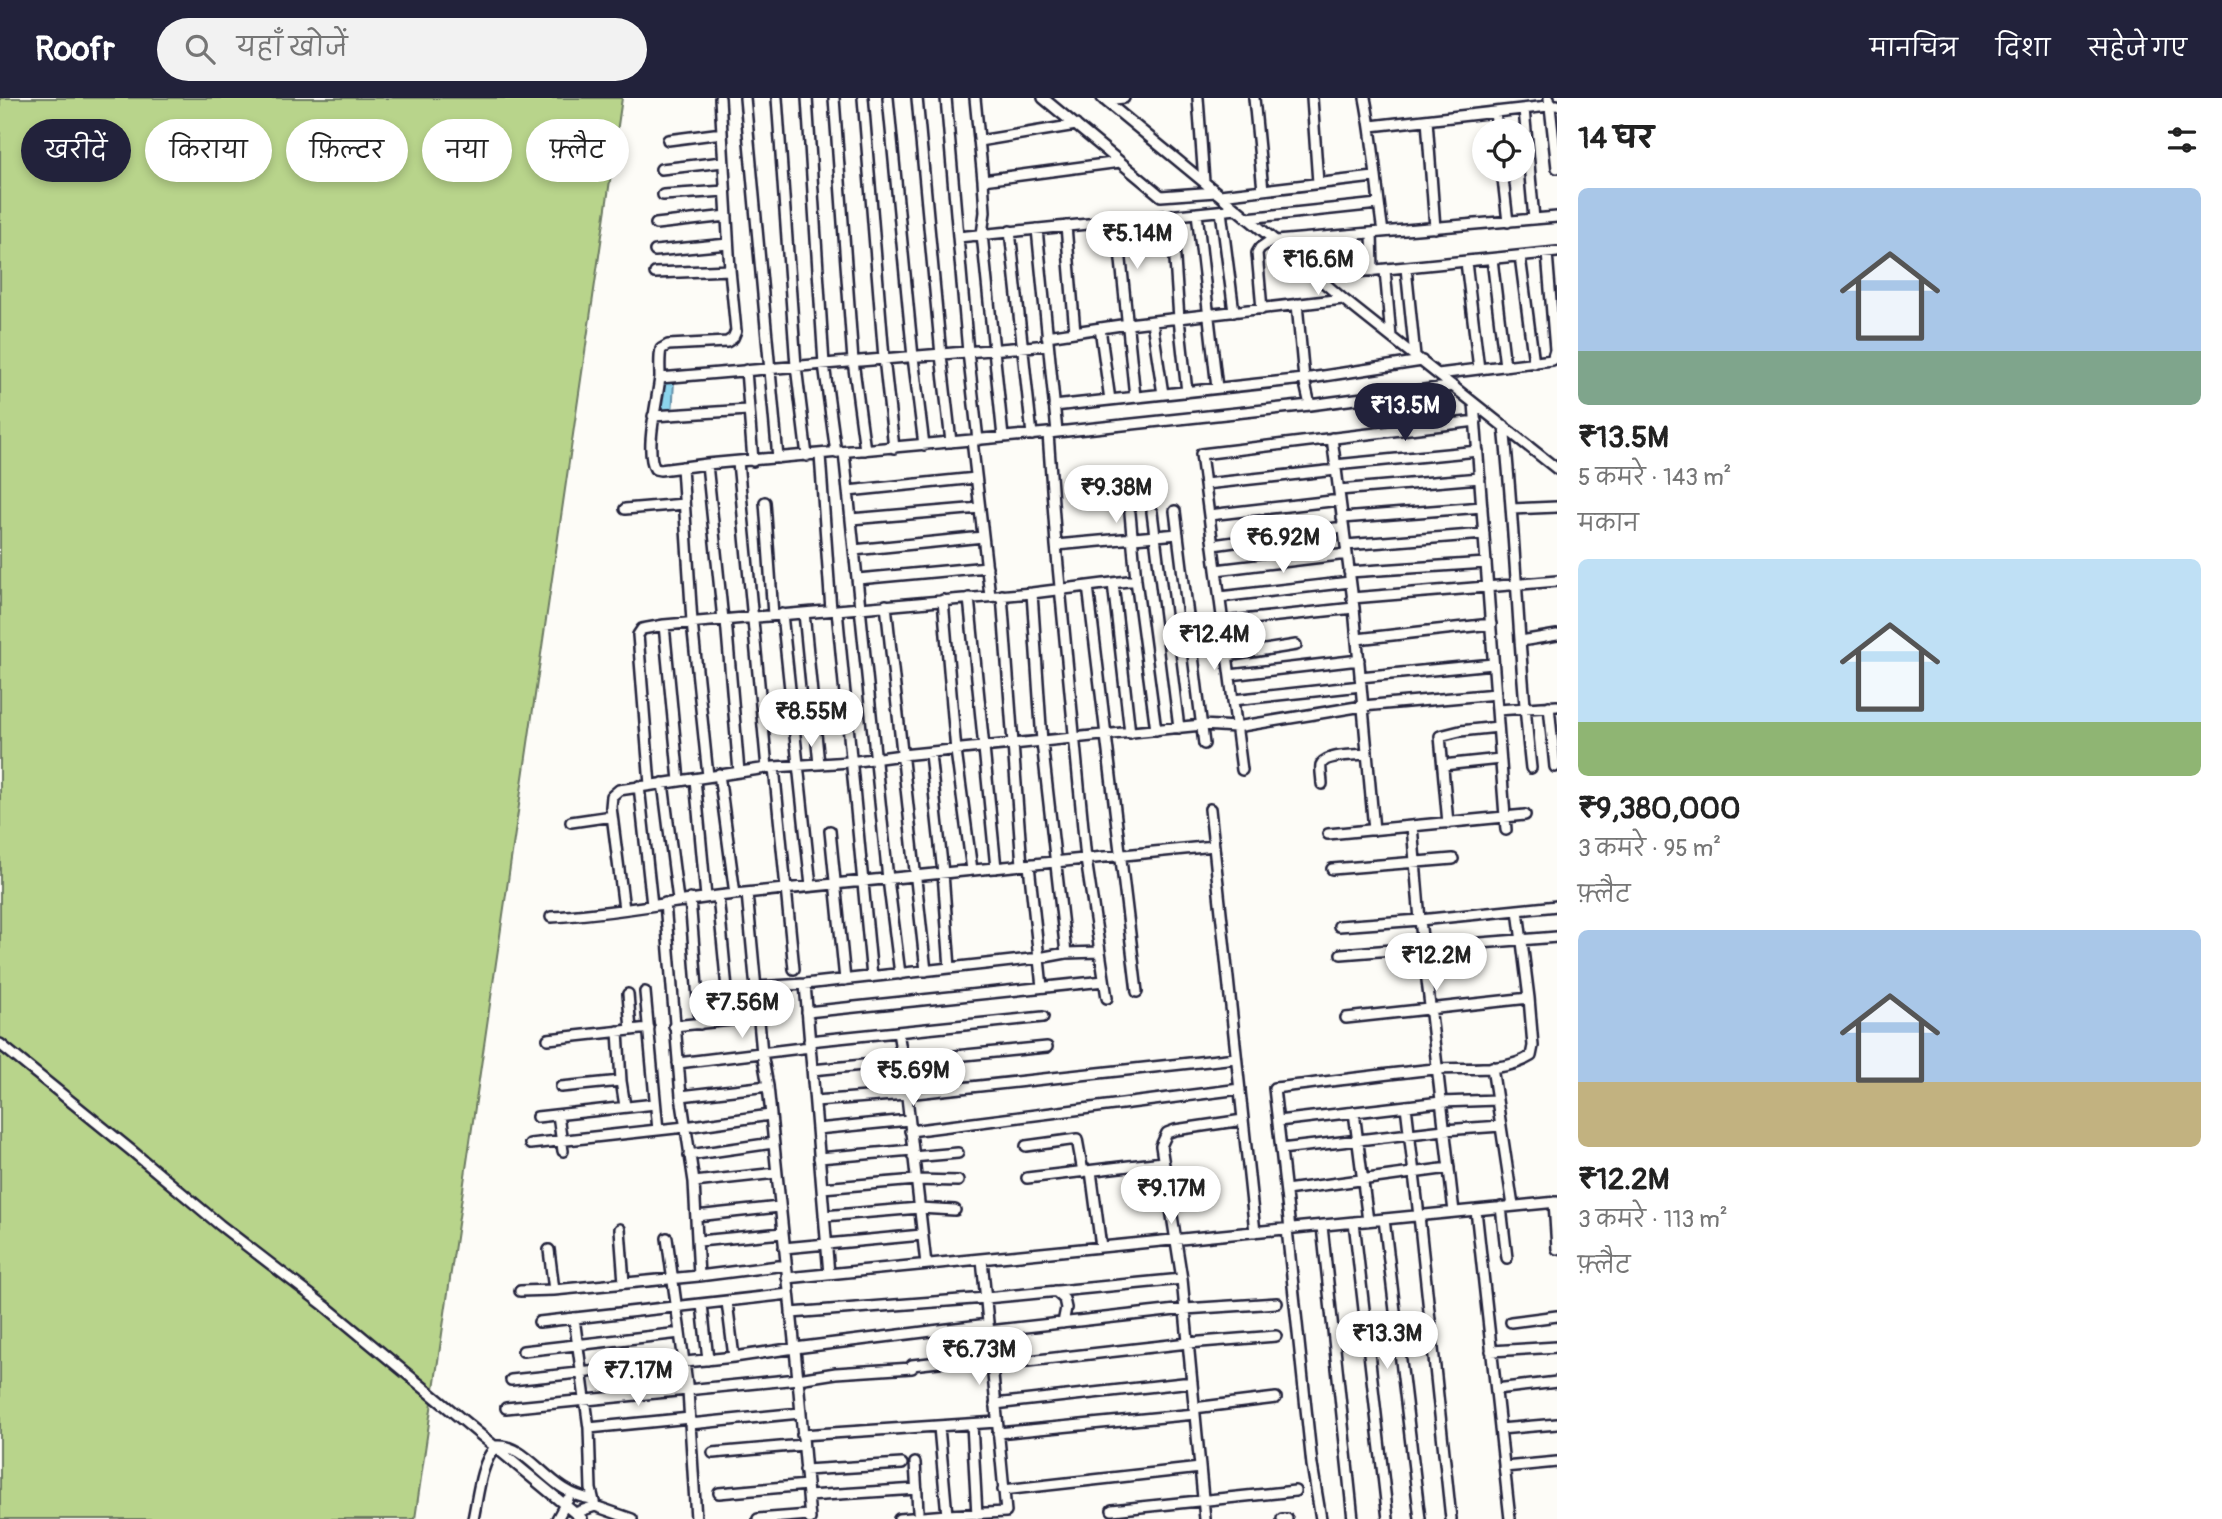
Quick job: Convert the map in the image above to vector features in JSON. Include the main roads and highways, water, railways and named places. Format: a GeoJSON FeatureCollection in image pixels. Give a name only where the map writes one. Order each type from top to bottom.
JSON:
{"type":"FeatureCollection","features":[{"type":"Feature","properties":{"kind":"water"},"geometry":{"type":"Polygon","coordinates":[[[658,379],[674,381],[672,416],[651,413],[658,379]]]}}]}
